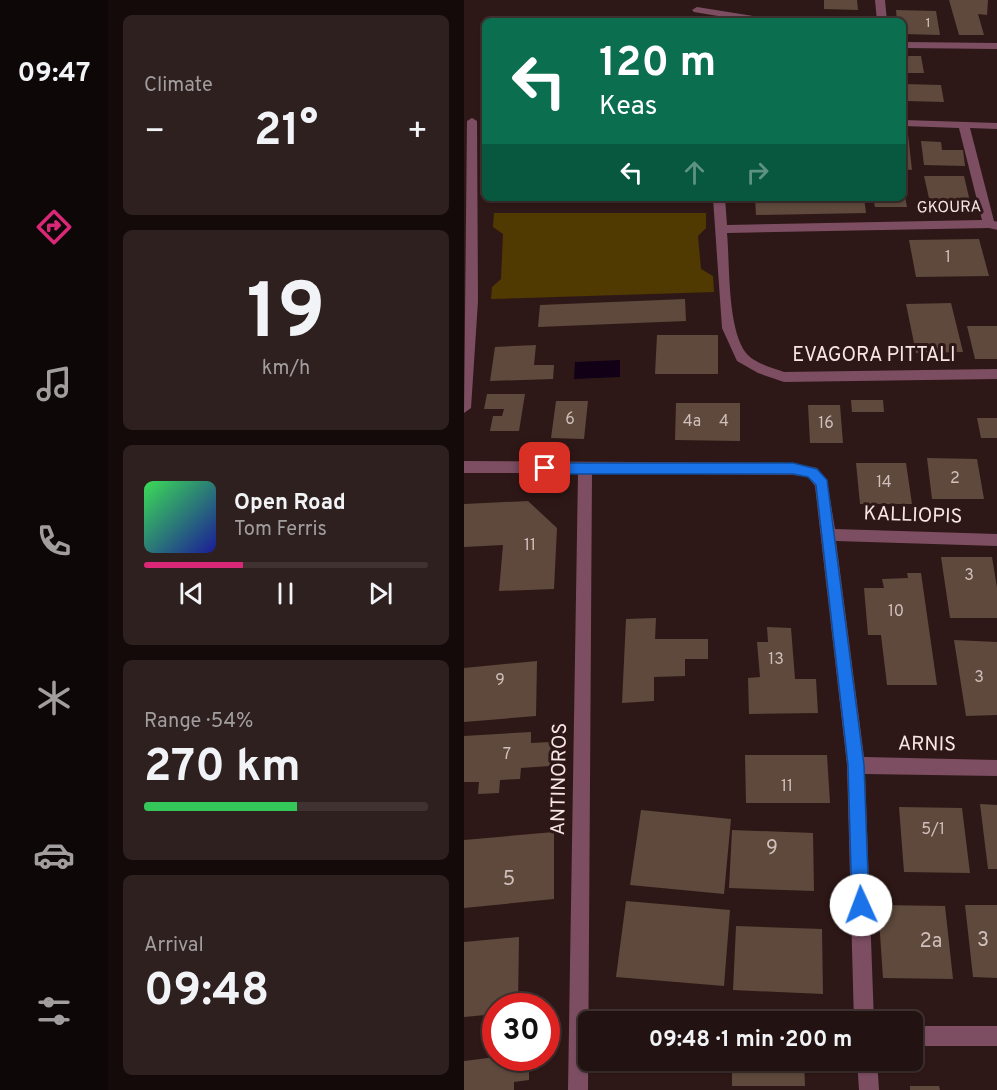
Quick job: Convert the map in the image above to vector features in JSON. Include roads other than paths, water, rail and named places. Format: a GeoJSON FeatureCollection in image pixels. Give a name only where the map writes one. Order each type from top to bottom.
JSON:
{"type":"FeatureCollection","features":[{"type":"Feature","properties":{"kind":"street"},"geometry":{"type":"LineString","coordinates":[[880,0],[882,18]]}},
{"type":"Feature","properties":{"kind":"street"},"geometry":{"type":"LineString","coordinates":[[697,5],[753,18]]}},
{"type":"Feature","properties":{"kind":"street"},"geometry":{"type":"LineString","coordinates":[[906,45],[998,46]]}},
{"type":"Feature","properties":{"kind":"street"},"geometry":{"type":"LineString","coordinates":[[464,408],[469,374],[474,236],[468,191],[478,121]]}},
{"type":"Feature","properties":{"kind":"street"},"geometry":{"type":"LineString","coordinates":[[906,123],[998,126]]}},
{"type":"Feature","properties":{"kind":"street"},"geometry":{"type":"LineString","coordinates":[[964,125],[993,225]]}},
{"type":"Feature","properties":{"kind":"street","name":"EVAGORA PITTALI"},"geometry":{"type":"LineString","coordinates":[[719,201],[728,328],[742,358],[763,370],[784,377],[998,374]]}},
{"type":"Feature","properties":{"kind":"street","name":"GKOURA"},"geometry":{"type":"LineString","coordinates":[[721,230],[993,225]]}},
{"type":"Feature","properties":{"kind":"street"},"geometry":{"type":"LineString","coordinates":[[464,467],[793,469],[812,472],[822,484],[856,765],[864,1011]]}},
{"type":"Feature","properties":{"kind":"street","name":"ANTINOROS"},"geometry":{"type":"LineString","coordinates":[[578,1090],[585,469]]}},
{"type":"Feature","properties":{"kind":"street","name":"KALLIOPIS"},"geometry":{"type":"LineString","coordinates":[[827,535],[998,540]]}},
{"type":"Feature","properties":{"kind":"street","name":"ARNIS"},"geometry":{"type":"LineString","coordinates":[[856,765],[998,768]]}},
{"type":"Feature","properties":{"kind":"street"},"geometry":{"type":"LineString","coordinates":[[923,1036],[998,1036]]}},
{"type":"Feature","properties":{"kind":"street"},"geometry":{"type":"LineString","coordinates":[[868,1071],[869,1090]]}}]}
